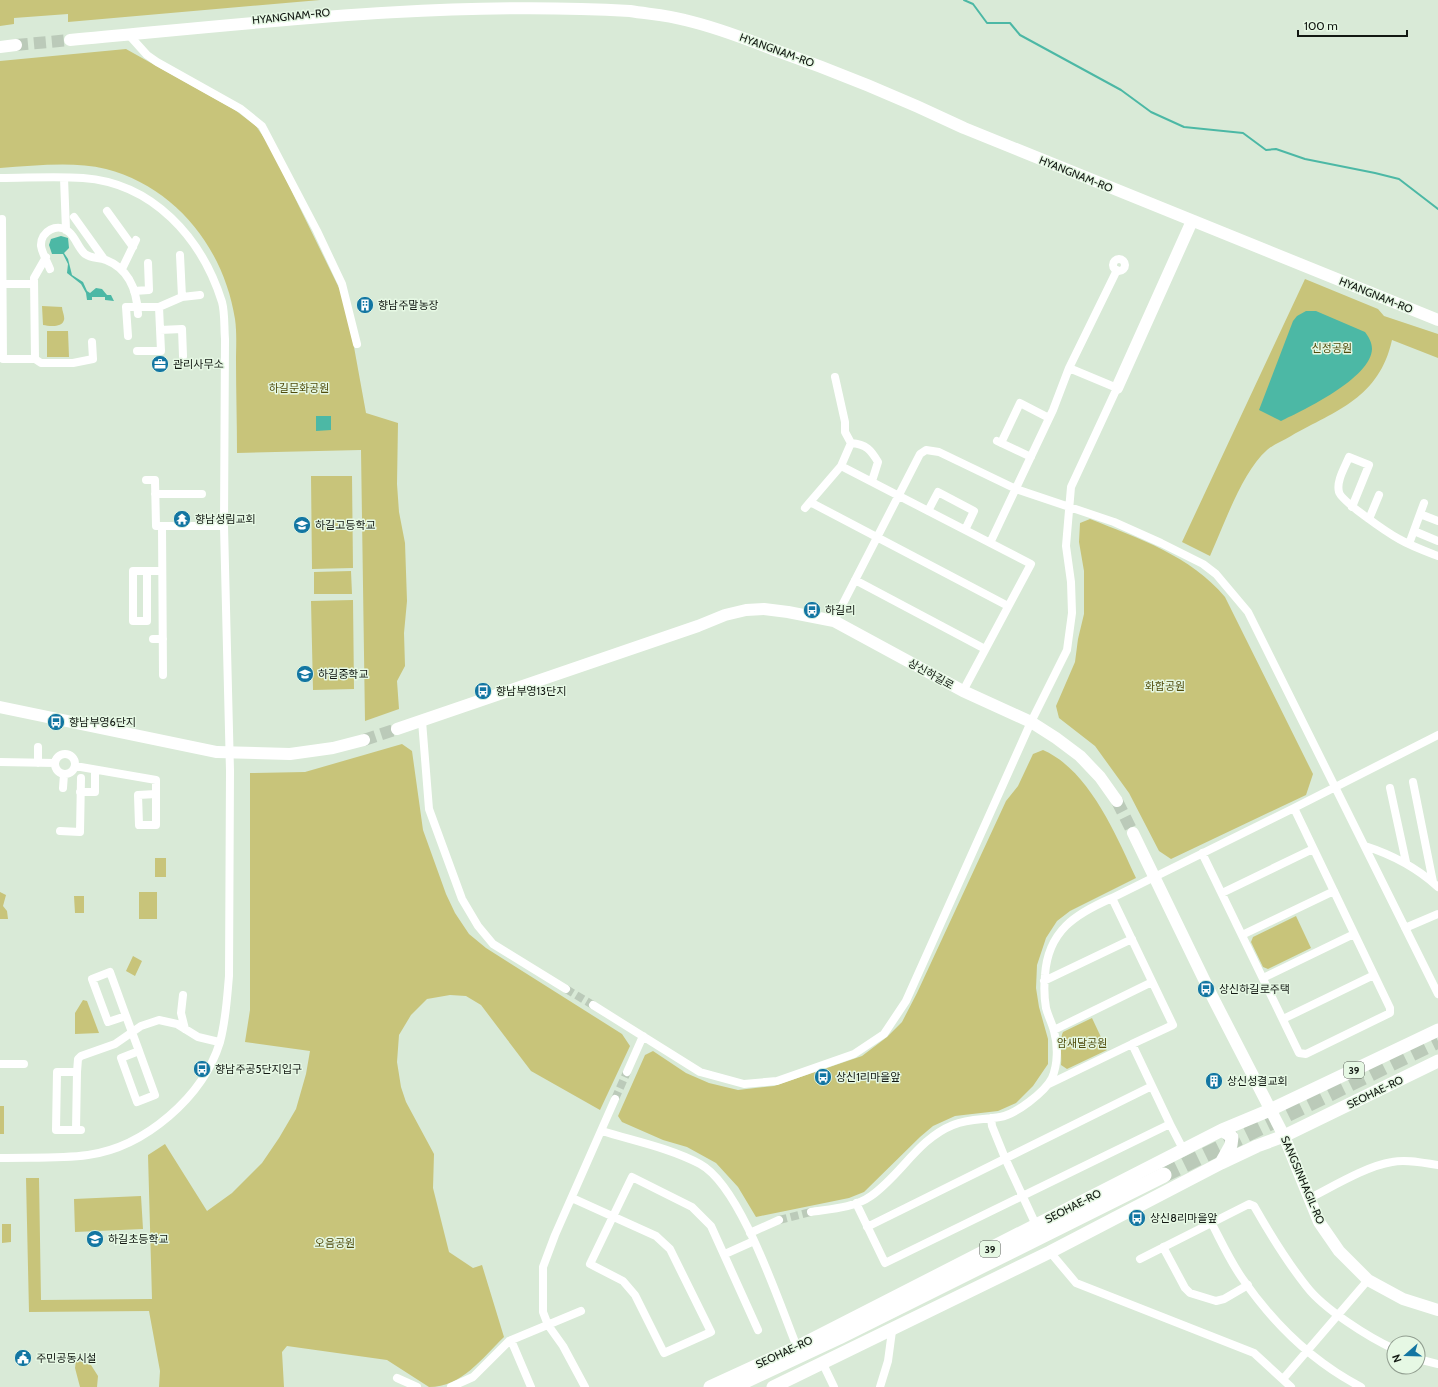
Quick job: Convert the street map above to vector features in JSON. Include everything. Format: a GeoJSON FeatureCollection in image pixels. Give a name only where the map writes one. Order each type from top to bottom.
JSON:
{"type":"FeatureCollection","features":[{"type":"Feature","properties":{"kind":"highway","name":"SEOHAE-RO"},"geometry":{"type":"LineString","coordinates":[[732,1387],[839,1337],[1166,1178],[746,1387]]}},
{"type":"Feature","properties":{"kind":"main road","name":"SEOHAE-RO"},"geometry":{"type":"LineString","coordinates":[[710,1387],[797,1347],[1184,1151],[1222,1130],[1270,1110],[1438,1030]]}},
{"type":"Feature","properties":{"kind":"main road","name":"SEOHAE-RO"},"geometry":{"type":"LineString","coordinates":[[773,1387],[892,1331],[1050,1252],[1222,1163],[1257,1146],[1284,1136],[1438,1061]]}},
{"type":"Feature","properties":{"kind":"main road"},"geometry":{"type":"LineString","coordinates":[[1222,1130],[1232,1137],[1231,1145],[1222,1163]]}},
{"type":"Feature","properties":{"kind":"street","name":"HYANGNAM-RO"},"geometry":{"type":"LineString","coordinates":[[70,40],[129,35],[323,12],[446,1],[552,2],[601,7],[684,19],[723,31],[829,69],[911,102],[964,128],[1438,320]]}},
{"type":"Feature","properties":{"kind":"street"},"geometry":{"type":"LineString","coordinates":[[129,35],[157,62],[241,109],[262,126],[337,272],[347,299],[357,344]]}},
{"type":"Feature","properties":{"kind":"street"},"geometry":{"type":"LineString","coordinates":[[0,47],[16,45]]}},
{"type":"Feature","properties":{"kind":"street"},"geometry":{"type":"LineString","coordinates":[[0,178],[84,178],[107,183],[149,200],[171,216],[191,238],[207,264],[222,304],[225,338],[224,526],[229,752],[229,976],[227,1009],[219,1042],[213,1058],[189,1098],[163,1122],[131,1141],[106,1151],[88,1155],[0,1158]]}},
{"type":"Feature","properties":{"kind":"street"},"geometry":{"type":"LineString","coordinates":[[64,178],[66,230]]}},
{"type":"Feature","properties":{"kind":"street"},"geometry":{"type":"LineString","coordinates":[[107,211],[134,243],[122,269]]}},
{"type":"Feature","properties":{"kind":"street"},"geometry":{"type":"LineString","coordinates":[[74,217],[104,259]]}},
{"type":"Feature","properties":{"kind":"street"},"geometry":{"type":"LineString","coordinates":[[2,218],[2,359],[35,359],[41,363],[73,363],[93,359],[92,342]]}},
{"type":"Feature","properties":{"kind":"street"},"geometry":{"type":"LineString","coordinates":[[593,1005],[700,1072],[744,1084],[777,1081],[854,1054],[884,1034],[906,1001],[1031,722],[1067,650],[1072,613],[1071,582],[1066,546],[1068,508],[1071,487],[1192,220]]}},
{"type":"Feature","properties":{"kind":"street"},"geometry":{"type":"LineString","coordinates":[[50,268],[41,245],[44,234],[53,228],[58,227],[66,230],[85,253],[93,258],[104,259],[122,269],[128,277],[134,291],[138,311]]}},
{"type":"Feature","properties":{"kind":"street"},"geometry":{"type":"LineString","coordinates":[[180,255],[182,297]]}},
{"type":"Feature","properties":{"kind":"street"},"geometry":{"type":"LineString","coordinates":[[35,359],[34,284],[36,273],[46,257]]}},
{"type":"Feature","properties":{"kind":"street"},"geometry":{"type":"LineString","coordinates":[[134,291],[149,290],[148,263]]}},
{"type":"Feature","properties":{"kind":"street"},"geometry":{"type":"LineString","coordinates":[[990,543],[1049,418],[1069,368],[1117,270]]}},
{"type":"Feature","properties":{"kind":"street"},"geometry":{"type":"LineString","coordinates":[[2,284],[34,284]]}},
{"type":"Feature","properties":{"kind":"street"},"geometry":{"type":"LineString","coordinates":[[128,336],[126,307],[138,311],[159,307],[182,297],[200,295]]}},
{"type":"Feature","properties":{"kind":"street"},"geometry":{"type":"LineString","coordinates":[[137,351],[161,351],[159,307]]}},
{"type":"Feature","properties":{"kind":"street"},"geometry":{"type":"LineString","coordinates":[[160,330],[184,329],[183,356]]}},
{"type":"Feature","properties":{"kind":"street"},"geometry":{"type":"LineString","coordinates":[[1069,368],[1117,388]]}},
{"type":"Feature","properties":{"kind":"street"},"geometry":{"type":"LineString","coordinates":[[835,377],[845,432],[851,443]]}},
{"type":"Feature","properties":{"kind":"street"},"geometry":{"type":"LineString","coordinates":[[1031,457],[999,442],[1020,403],[1049,418]]}},
{"type":"Feature","properties":{"kind":"street"},"geometry":{"type":"LineString","coordinates":[[851,443],[841,466],[807,505],[877,537],[1008,606]]}},
{"type":"Feature","properties":{"kind":"street"},"geometry":{"type":"LineString","coordinates":[[851,443],[861,444],[871,450],[878,462],[872,481]]}},
{"type":"Feature","properties":{"kind":"street"},"geometry":{"type":"LineString","coordinates":[[834,620],[920,454],[929,450],[939,452],[1016,489],[1068,508],[1114,522],[1203,564],[1216,574],[1248,612],[1438,994]]}},
{"type":"Feature","properties":{"kind":"street"},"geometry":{"type":"LineString","coordinates":[[1352,507],[1369,465],[1348,457],[1338,486],[1339,494],[1352,507],[1398,539],[1438,556]]}},
{"type":"Feature","properties":{"kind":"street"},"geometry":{"type":"LineString","coordinates":[[841,466],[1030,564],[963,692]]}},
{"type":"Feature","properties":{"kind":"street"},"geometry":{"type":"LineString","coordinates":[[146,480],[155,480],[156,526],[224,526]]}},
{"type":"Feature","properties":{"kind":"street"},"geometry":{"type":"LineString","coordinates":[[928,511],[938,492],[974,511],[965,530]]}},
{"type":"Feature","properties":{"kind":"street"},"geometry":{"type":"LineString","coordinates":[[155,494],[202,494]]}},
{"type":"Feature","properties":{"kind":"street"},"geometry":{"type":"LineString","coordinates":[[1370,519],[1379,495]]}},
{"type":"Feature","properties":{"kind":"street"},"geometry":{"type":"LineString","coordinates":[[1409,544],[1424,503]]}},
{"type":"Feature","properties":{"kind":"street"},"geometry":{"type":"LineString","coordinates":[[1420,514],[1438,520]]}},
{"type":"Feature","properties":{"kind":"street"},"geometry":{"type":"LineString","coordinates":[[162,526],[162,675]]}},
{"type":"Feature","properties":{"kind":"street"},"geometry":{"type":"LineString","coordinates":[[1414,531],[1438,541]]}},
{"type":"Feature","properties":{"kind":"street"},"geometry":{"type":"LineString","coordinates":[[147,571],[147,621],[133,620],[133,571],[147,571],[162,571]]}},
{"type":"Feature","properties":{"kind":"street"},"geometry":{"type":"LineString","coordinates":[[855,580],[985,649]]}},
{"type":"Feature","properties":{"kind":"street","name":"상신하길로"},"geometry":{"type":"LineString","coordinates":[[397,728],[422,721],[698,626],[725,615],[746,610],[764,609],[834,620],[963,692],[1031,722],[1080,756],[1100,777],[1117,801]]}},
{"type":"Feature","properties":{"kind":"street"},"geometry":{"type":"LineString","coordinates":[[153,639],[162,639]]}},
{"type":"Feature","properties":{"kind":"street"},"geometry":{"type":"LineString","coordinates":[[0,707],[214,752],[290,754],[333,748],[364,740]]}},
{"type":"Feature","properties":{"kind":"street"},"geometry":{"type":"LineString","coordinates":[[422,721],[429,809],[462,899],[478,926],[494,944],[566,989]]}},
{"type":"Feature","properties":{"kind":"street"},"geometry":{"type":"LineString","coordinates":[[810,1212],[856,1203],[871,1196],[930,1138],[942,1130],[966,1120],[1001,1117],[1012,1113],[1033,1098],[1046,1086],[1052,1078],[1057,1055],[1054,1030],[1046,1008],[1044,981],[1047,956],[1060,932],[1079,914],[1335,788],[1438,735]]}},
{"type":"Feature","properties":{"kind":"street"},"geometry":{"type":"LineString","coordinates":[[38,747],[38,763]]}},
{"type":"Feature","properties":{"kind":"street"},"geometry":{"type":"LineString","coordinates":[[65,754],[73,758],[75,766],[71,772],[64,774],[58,771],[55,763],[59,756],[65,754]]}},
{"type":"Feature","properties":{"kind":"street"},"geometry":{"type":"LineString","coordinates":[[0,762],[55,763]]}},
{"type":"Feature","properties":{"kind":"street"},"geometry":{"type":"LineString","coordinates":[[75,766],[156,780],[156,794]]}},
{"type":"Feature","properties":{"kind":"street"},"geometry":{"type":"LineString","coordinates":[[80,792],[94,792],[95,770]]}},
{"type":"Feature","properties":{"kind":"street"},"geometry":{"type":"LineString","coordinates":[[63,788],[64,774]]}},
{"type":"Feature","properties":{"kind":"street"},"geometry":{"type":"LineString","coordinates":[[60,831],[80,832],[81,778]]}},
{"type":"Feature","properties":{"kind":"street"},"geometry":{"type":"LineString","coordinates":[[1413,782],[1435,885]]}},
{"type":"Feature","properties":{"kind":"street"},"geometry":{"type":"LineString","coordinates":[[1390,788],[1406,862]]}},
{"type":"Feature","properties":{"kind":"street"},"geometry":{"type":"LineString","coordinates":[[1202,853],[1298,1051],[1302,1055],[1386,1016],[1391,1010],[1294,808]]}},
{"type":"Feature","properties":{"kind":"street","name":"SANGSINHAGIL-RO"},"geometry":{"type":"LineString","coordinates":[[1133,833],[1213,998],[1284,1136],[1308,1199],[1319,1222],[1339,1251],[1368,1280],[1403,1299],[1438,1310]]}},
{"type":"Feature","properties":{"kind":"street"},"geometry":{"type":"LineString","coordinates":[[1365,846],[1390,854],[1406,862],[1435,885]]}},
{"type":"Feature","properties":{"kind":"street"},"geometry":{"type":"LineString","coordinates":[[1222,893],[1313,849]]}},
{"type":"Feature","properties":{"kind":"street"},"geometry":{"type":"LineString","coordinates":[[1242,935],[1334,891]]}},
{"type":"Feature","properties":{"kind":"street"},"geometry":{"type":"LineString","coordinates":[[1046,1086],[1173,1025],[1112,898]]}},
{"type":"Feature","properties":{"kind":"street"},"geometry":{"type":"LineString","coordinates":[[1405,928],[1438,914]]}},
{"type":"Feature","properties":{"kind":"street"},"geometry":{"type":"LineString","coordinates":[[1263,978],[1354,934]]}},
{"type":"Feature","properties":{"kind":"street"},"geometry":{"type":"LineString","coordinates":[[1044,981],[1132,939]]}},
{"type":"Feature","properties":{"kind":"street"},"geometry":{"type":"LineString","coordinates":[[126,1016],[108,1022],[90,978],[110,972],[126,1016],[132,1033],[139,1051],[155,1095],[137,1102],[121,1058],[139,1051]]}},
{"type":"Feature","properties":{"kind":"street"},"geometry":{"type":"LineString","coordinates":[[1283,1019],[1374,975]]}},
{"type":"Feature","properties":{"kind":"street"},"geometry":{"type":"LineString","coordinates":[[1054,1030],[1152,982]]}},
{"type":"Feature","properties":{"kind":"street"},"geometry":{"type":"LineString","coordinates":[[183,995],[182,1020],[185,1029]]}},
{"type":"Feature","properties":{"kind":"street"},"geometry":{"type":"LineString","coordinates":[[77,1072],[57,1072],[56,1130],[79,1130],[77,1072],[78,1060],[81,1056],[115,1044],[142,1026],[159,1020],[177,1024],[198,1037],[219,1042]]}},
{"type":"Feature","properties":{"kind":"street"},"geometry":{"type":"LineString","coordinates":[[627,1072],[643,1036]]}},
{"type":"Feature","properties":{"kind":"street"},"geometry":{"type":"LineString","coordinates":[[1132,1044],[1184,1151]]}},
{"type":"Feature","properties":{"kind":"street"},"geometry":{"type":"LineString","coordinates":[[0,1064],[24,1064]]}},
{"type":"Feature","properties":{"kind":"street"},"geometry":{"type":"LineString","coordinates":[[867,1227],[1152,1086]]}},
{"type":"Feature","properties":{"kind":"street"},"geometry":{"type":"LineString","coordinates":[[584,1387],[563,1346],[548,1325],[543,1312],[543,1268],[615,1099]]}},
{"type":"Feature","properties":{"kind":"street"},"geometry":{"type":"LineString","coordinates":[[991,1118],[992,1126],[1036,1225]]}},
{"type":"Feature","properties":{"kind":"street"},"geometry":{"type":"LineString","coordinates":[[856,1203],[885,1263],[1170,1124]]}},
{"type":"Feature","properties":{"kind":"street"},"geometry":{"type":"LineString","coordinates":[[602,1131],[656,1147],[700,1164],[713,1174],[739,1210],[752,1237],[797,1347]]}},
{"type":"Feature","properties":{"kind":"street"},"geometry":{"type":"LineString","coordinates":[[1308,1199],[1376,1166],[1393,1161],[1419,1162],[1438,1165]]}},
{"type":"Feature","properties":{"kind":"street"},"geometry":{"type":"LineString","coordinates":[[572,1198],[613,1217],[656,1236],[670,1249],[711,1332],[664,1353],[635,1295],[623,1281],[590,1264],[613,1217],[632,1177],[692,1207],[711,1226],[758,1330]]}},
{"type":"Feature","properties":{"kind":"street"},"geometry":{"type":"LineString","coordinates":[[1140,1259],[1249,1204],[1254,1206],[1274,1239],[1308,1288],[1338,1315],[1386,1344]]}},
{"type":"Feature","properties":{"kind":"street"},"geometry":{"type":"LineString","coordinates":[[724,1254],[779,1220]]}},
{"type":"Feature","properties":{"kind":"street"},"geometry":{"type":"LineString","coordinates":[[1211,1222],[1248,1285],[1272,1317],[1308,1351],[1348,1380],[1361,1387]]}},
{"type":"Feature","properties":{"kind":"street"},"geometry":{"type":"LineString","coordinates":[[1163,1247],[1185,1288],[1190,1293],[1216,1301],[1224,1299],[1248,1285]]}},
{"type":"Feature","properties":{"kind":"street"},"geometry":{"type":"LineString","coordinates":[[1050,1252],[1076,1283],[1254,1352],[1291,1387]]}},
{"type":"Feature","properties":{"kind":"street"},"geometry":{"type":"LineString","coordinates":[[1283,1379],[1368,1280]]}},
{"type":"Feature","properties":{"kind":"street"},"geometry":{"type":"LineString","coordinates":[[451,1387],[463,1385],[511,1340],[581,1311]]}},
{"type":"Feature","properties":{"kind":"street"},"geometry":{"type":"LineString","coordinates":[[880,1387],[888,1361],[892,1331]]}},
{"type":"Feature","properties":{"kind":"street"},"geometry":{"type":"LineString","coordinates":[[511,1340],[531,1387]]}},
{"type":"Feature","properties":{"kind":"street"},"geometry":{"type":"LineString","coordinates":[[1426,1361],[1438,1364]]}},
{"type":"Feature","properties":{"kind":"street"},"geometry":{"type":"LineString","coordinates":[[823,1364],[834,1387]]}},
{"type":"Feature","properties":{"kind":"street"},"geometry":{"type":"LineString","coordinates":[[397,1378],[417,1387]]}},
{"type":"Feature","properties":{"kind":"green space"},"geometry":{"type":"Polygon","coordinates":[[[0,0],[320,0],[68,22],[68,14],[14,18],[14,24],[0,26],[0,0]]]}},
{"type":"Feature","properties":{"kind":"green space","name":"하길문화공원"},"geometry":{"type":"Polygon","coordinates":[[[126,49],[235,110],[256,126],[269,145],[342,294],[354,347],[366,413],[398,423],[397,484],[399,512],[405,543],[407,601],[404,633],[405,666],[397,681],[399,709],[365,721],[361,450],[237,453],[235,319],[229,293],[220,269],[208,246],[193,224],[175,206],[154,190],[131,178],[106,169],[80,165],[40,165],[0,168],[0,61],[126,49]]]}},
{"type":"Feature","properties":{"kind":"green space","name":"신정공원"},"geometry":{"type":"Polygon","coordinates":[[[1305,279],[1378,309],[1384,316],[1438,334],[1438,358],[1392,340],[1386,360],[1377,376],[1354,400],[1273,446],[1258,460],[1250,471],[1234,500],[1210,556],[1182,542],[1305,279]]]}},
{"type":"Feature","properties":{"kind":"green space"},"geometry":{"type":"Polygon","coordinates":[[[42,306],[62,307],[64,318],[63,323],[55,326],[43,325],[42,306]]]}},
{"type":"Feature","properties":{"kind":"green space"},"geometry":{"type":"Polygon","coordinates":[[[47,331],[68,331],[69,357],[47,357],[47,331]]]}},
{"type":"Feature","properties":{"kind":"green space"},"geometry":{"type":"Polygon","coordinates":[[[311,476],[352,476],[353,568],[312,569],[311,476]]]}},
{"type":"Feature","properties":{"kind":"green space","name":"화합공원"},"geometry":{"type":"Polygon","coordinates":[[[1090,519],[1145,541],[1180,559],[1196,570],[1225,597],[1313,774],[1306,795],[1171,859],[1159,851],[1129,793],[1095,746],[1059,718],[1056,706],[1075,662],[1078,639],[1084,614],[1084,571],[1079,542],[1080,523],[1090,519]]]}},
{"type":"Feature","properties":{"kind":"green space"},"geometry":{"type":"Polygon","coordinates":[[[351,571],[352,594],[314,594],[314,572],[351,571]]]}},
{"type":"Feature","properties":{"kind":"green space"},"geometry":{"type":"Polygon","coordinates":[[[353,600],[354,689],[313,690],[311,601],[353,600]]]}},
{"type":"Feature","properties":{"kind":"green space","name":"오음공원"},"geometry":{"type":"Polygon","coordinates":[[[402,744],[412,751],[423,830],[446,894],[455,913],[469,934],[486,948],[622,1034],[630,1046],[600,1110],[531,1071],[481,1005],[466,996],[450,995],[427,999],[411,1015],[399,1035],[397,1062],[401,1087],[406,1102],[434,1154],[433,1188],[449,1252],[473,1268],[482,1265],[504,1337],[471,1370],[452,1382],[441,1386],[429,1387],[387,1360],[287,1346],[282,1352],[284,1387],[159,1387],[160,1371],[149,1311],[29,1312],[26,1178],[39,1178],[41,1300],[152,1299],[148,1155],[165,1144],[207,1211],[232,1193],[262,1163],[296,1109],[306,1074],[310,1051],[245,1042],[250,1010],[250,773],[305,772],[402,744]]]}},
{"type":"Feature","properties":{"kind":"green space"},"geometry":{"type":"Polygon","coordinates":[[[1043,750],[1059,759],[1074,772],[1087,788],[1110,824],[1136,878],[1070,911],[1057,921],[1046,938],[1037,965],[1036,988],[1039,1007],[1048,1039],[1048,1064],[1033,1086],[1016,1103],[998,1111],[955,1116],[933,1126],[864,1192],[849,1198],[756,1217],[738,1187],[716,1163],[687,1147],[663,1140],[622,1122],[618,1116],[645,1055],[653,1051],[686,1073],[709,1083],[738,1090],[774,1086],[862,1056],[887,1037],[902,1022],[917,993],[1006,801],[1018,786],[1033,754],[1043,750]]]}},
{"type":"Feature","properties":{"kind":"green space"},"geometry":{"type":"Polygon","coordinates":[[[155,858],[166,858],[166,877],[155,877],[155,858]]]}},
{"type":"Feature","properties":{"kind":"green space"},"geometry":{"type":"Polygon","coordinates":[[[0,892],[6,895],[3,906],[7,911],[8,919],[0,919],[0,892]]]}},
{"type":"Feature","properties":{"kind":"green space"},"geometry":{"type":"Polygon","coordinates":[[[139,892],[157,892],[157,919],[139,919],[139,892]]]}},
{"type":"Feature","properties":{"kind":"green space"},"geometry":{"type":"Polygon","coordinates":[[[74,896],[84,896],[84,913],[75,913],[74,896]]]}},
{"type":"Feature","properties":{"kind":"green space"},"geometry":{"type":"Polygon","coordinates":[[[1296,916],[1311,948],[1268,969],[1263,967],[1251,942],[1253,937],[1296,916]]]}},
{"type":"Feature","properties":{"kind":"green space"},"geometry":{"type":"Polygon","coordinates":[[[133,956],[142,961],[135,976],[126,971],[133,956]]]}},
{"type":"Feature","properties":{"kind":"green space"},"geometry":{"type":"Polygon","coordinates":[[[83,1000],[87,1001],[99,1033],[75,1034],[75,1013],[83,1000]]]}},
{"type":"Feature","properties":{"kind":"green space","name":"암새달공원"},"geometry":{"type":"Polygon","coordinates":[[[1092,1018],[1107,1050],[1067,1069],[1061,1065],[1061,1044],[1063,1032],[1092,1018]]]}},
{"type":"Feature","properties":{"kind":"green space"},"geometry":{"type":"Polygon","coordinates":[[[0,1106],[4,1106],[4,1134],[0,1134],[0,1106]]]}},
{"type":"Feature","properties":{"kind":"green space"},"geometry":{"type":"Polygon","coordinates":[[[141,1196],[143,1229],[75,1232],[74,1199],[141,1196]]]}},
{"type":"Feature","properties":{"kind":"green space"},"geometry":{"type":"Polygon","coordinates":[[[2,1224],[11,1224],[11,1242],[2,1243],[2,1224]]]}},
{"type":"Feature","properties":{"kind":"green space"},"geometry":{"type":"Polygon","coordinates":[[[76,1360],[91,1365],[98,1376],[97,1387],[80,1387],[75,1368],[76,1360]]]}},
{"type":"Feature","properties":{"kind":"water"},"geometry":{"type":"Polygon","coordinates":[[[61,236],[68,238],[69,248],[64,253],[68,259],[72,275],[83,282],[87,291],[90,293],[96,288],[102,289],[107,295],[111,295],[114,301],[105,300],[105,297],[92,297],[92,300],[87,300],[86,293],[81,284],[67,273],[68,264],[63,254],[52,254],[49,245],[51,239],[61,236]]]}},
{"type":"Feature","properties":{"kind":"water"},"geometry":{"type":"Polygon","coordinates":[[[1306,311],[1316,311],[1365,332],[1370,340],[1372,349],[1369,360],[1361,371],[1349,382],[1320,401],[1281,421],[1259,410],[1293,321],[1297,316],[1306,311]]]}},
{"type":"Feature","properties":{"kind":"water"},"geometry":{"type":"Polygon","coordinates":[[[316,416],[331,416],[331,430],[316,431],[316,416]]]}},
{"type":"Feature","properties":{"kind":"waterway"},"geometry":{"type":"LineString","coordinates":[[964,0],[973,4],[987,23],[1010,23],[1020,35],[1121,90],[1151,112],[1184,127],[1243,133],[1266,150],[1276,149],[1305,159],[1399,179],[1438,209]]}},
{"type":"Feature","properties":{"kind":"tunnel"},"geometry":{"type":"LineString","coordinates":[[16,45],[70,40]]}},
{"type":"Feature","properties":{"kind":"tunnel"},"geometry":{"type":"LineString","coordinates":[[364,740],[397,729]]}},
{"type":"Feature","properties":{"kind":"tunnel"},"geometry":{"type":"LineString","coordinates":[[1117,801],[1133,833]]}},
{"type":"Feature","properties":{"kind":"tunnel"},"geometry":{"type":"LineString","coordinates":[[566,989],[593,1005]]}},
{"type":"Feature","properties":{"kind":"tunnel"},"geometry":{"type":"LineString","coordinates":[[1164,1175],[1438,1041]]}},
{"type":"Feature","properties":{"kind":"tunnel"},"geometry":{"type":"LineString","coordinates":[[615,1099],[627,1072]]}},
{"type":"Feature","properties":{"kind":"tunnel"},"geometry":{"type":"LineString","coordinates":[[779,1220],[811,1212]]}},
{"type":"Feature","properties":{"kind":"place","name":"향남주말농장"},"geometry":{"type":"Point","coordinates":[365,305]}},
{"type":"Feature","properties":{"kind":"place","name":"관리사무소"},"geometry":{"type":"Point","coordinates":[160,364]}},
{"type":"Feature","properties":{"kind":"place","name":"향남성림교회"},"geometry":{"type":"Point","coordinates":[182,519]}},
{"type":"Feature","properties":{"kind":"place","name":"하길고등학교"},"geometry":{"type":"Point","coordinates":[302,525]}},
{"type":"Feature","properties":{"kind":"place","name":"하길리"},"geometry":{"type":"Point","coordinates":[812,610]}},
{"type":"Feature","properties":{"kind":"place","name":"하길중학교"},"geometry":{"type":"Point","coordinates":[305,674]}},
{"type":"Feature","properties":{"kind":"place","name":"향남부영13단지"},"geometry":{"type":"Point","coordinates":[483,691]}},
{"type":"Feature","properties":{"kind":"place","name":"향남부영6단지"},"geometry":{"type":"Point","coordinates":[56,722]}},
{"type":"Feature","properties":{"kind":"place","name":"상신하길로주택"},"geometry":{"type":"Point","coordinates":[1206,989]}},
{"type":"Feature","properties":{"kind":"place","name":"향남주공5단지입구"},"geometry":{"type":"Point","coordinates":[202,1069]}},
{"type":"Feature","properties":{"kind":"place","name":"상신1리마을앞"},"geometry":{"type":"Point","coordinates":[823,1077]}},
{"type":"Feature","properties":{"kind":"place","name":"상신성결교회"},"geometry":{"type":"Point","coordinates":[1214,1081]}},
{"type":"Feature","properties":{"kind":"place","name":"상신8리마을앞"},"geometry":{"type":"Point","coordinates":[1137,1218]}},
{"type":"Feature","properties":{"kind":"place","name":"하길초등학교"},"geometry":{"type":"Point","coordinates":[95,1239]}},
{"type":"Feature","properties":{"kind":"place","name":"주민공동시설"},"geometry":{"type":"Point","coordinates":[23,1358]}}]}
